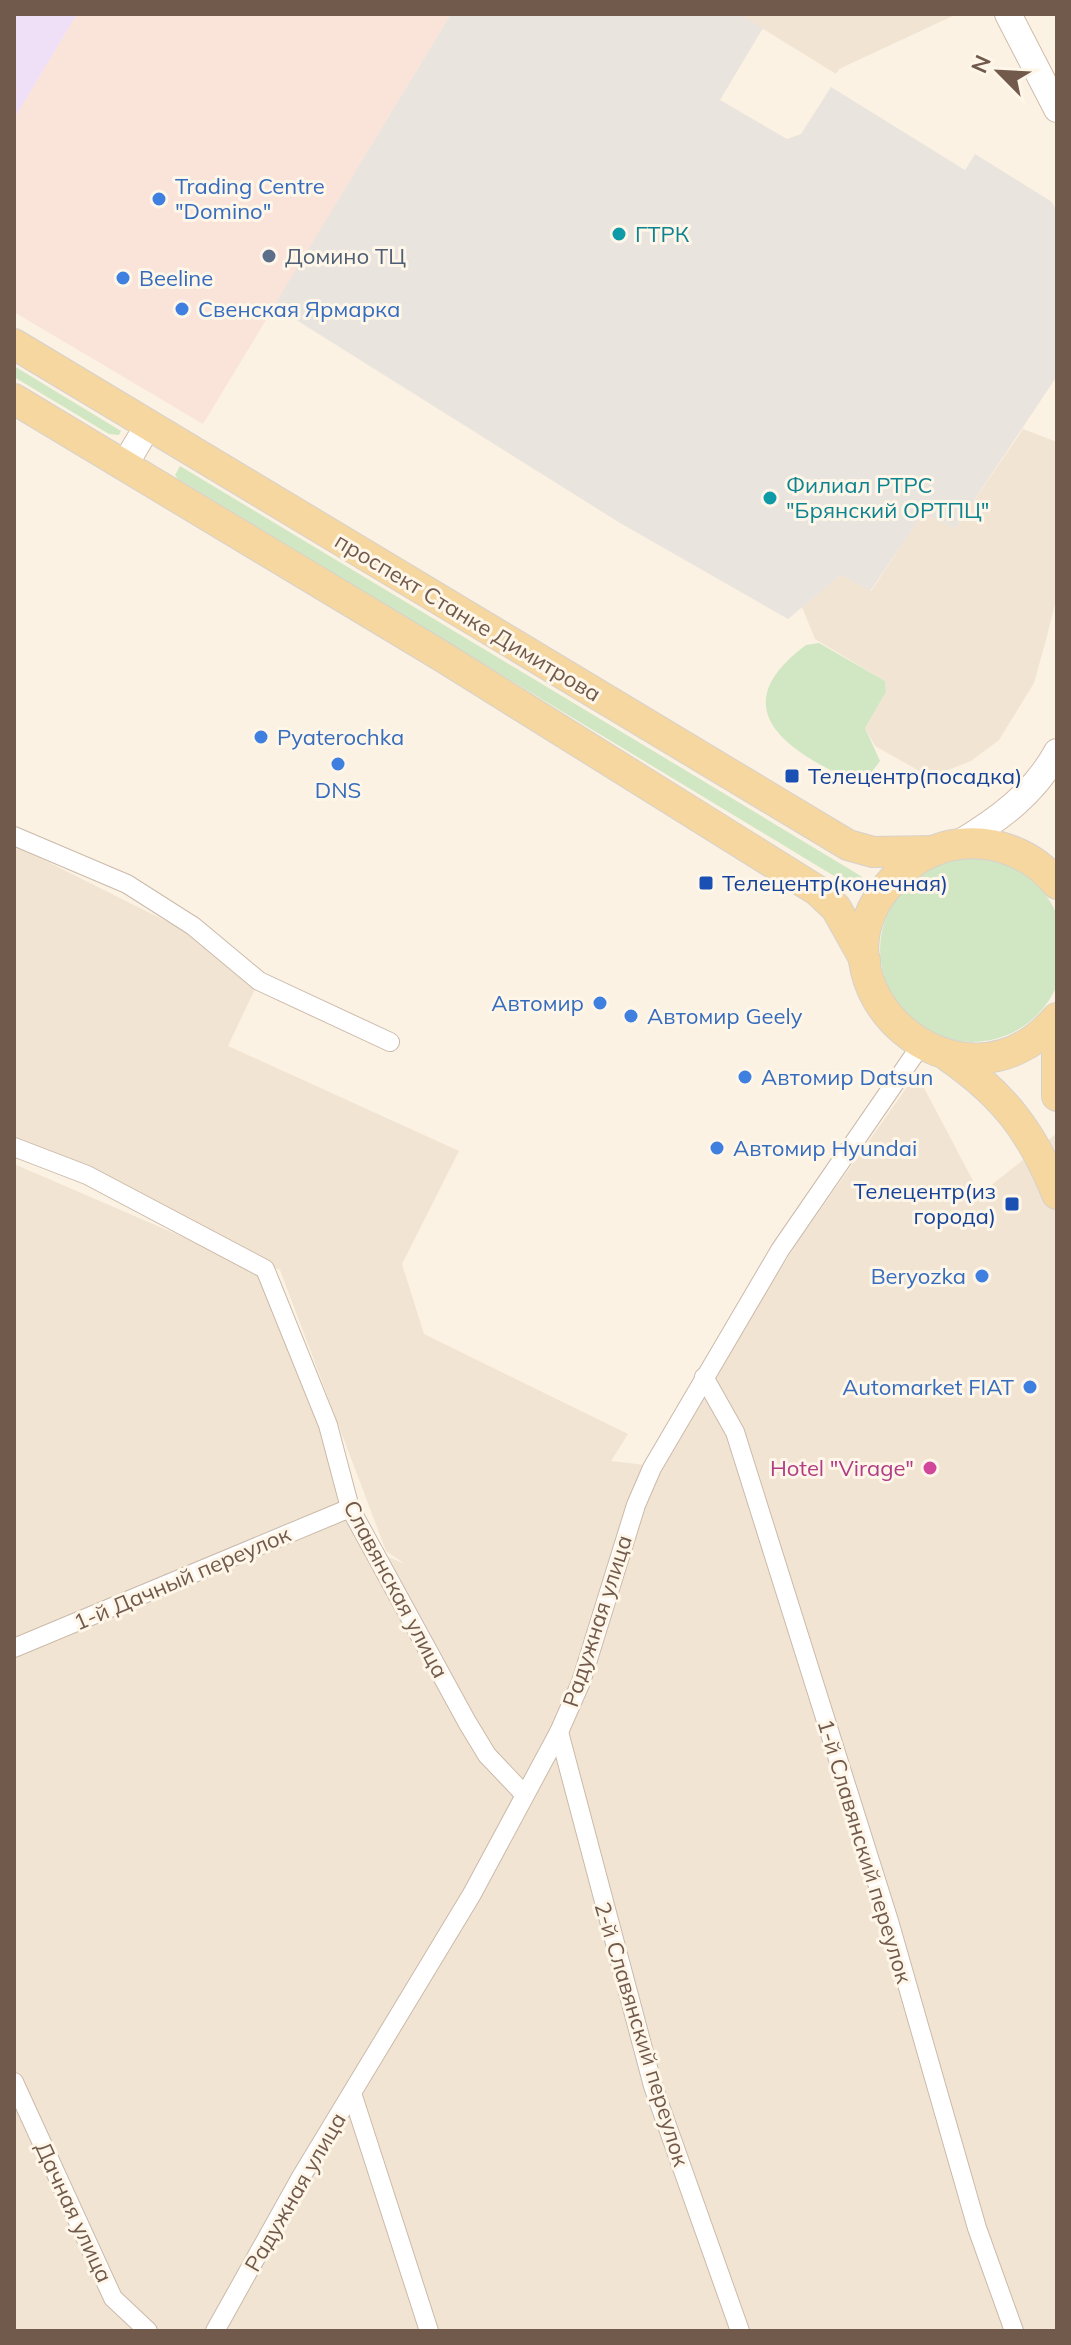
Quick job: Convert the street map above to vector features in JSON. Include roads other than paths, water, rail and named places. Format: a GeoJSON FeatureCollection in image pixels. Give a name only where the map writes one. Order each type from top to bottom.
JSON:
{"type":"FeatureCollection","features":[{"type":"Feature","properties":{"kind":"main road"},"geometry":{"type":"LineString","coordinates":[[1008,14],[1057,109]]}},
{"type":"Feature","properties":{"kind":"main road","name":"проспект Станке Димитрова"},"geometry":{"type":"LineString","coordinates":[[14,344],[848,845],[873,852],[976,843],[1010,850],[1040,867],[1057,884]]}},
{"type":"Feature","properties":{"kind":"main road"},"geometry":{"type":"LineString","coordinates":[[14,399],[125,464],[818,891],[836,908],[865,960],[872,989],[886,1015],[973,1074],[1011,1110],[1038,1149],[1057,1194]]}},
{"type":"Feature","properties":{"kind":"main road"},"geometry":{"type":"LineString","coordinates":[[125,464],[149,424]]}},
{"type":"Feature","properties":{"kind":"main road"},"geometry":{"type":"LineString","coordinates":[[865,960],[869,921],[887,886],[916,860],[946,848],[1007,812],[1048,768],[1057,752]]}},
{"type":"Feature","properties":{"kind":"main road"},"geometry":{"type":"LineString","coordinates":[[934,1050],[965,1059],[1001,1055],[1034,1040],[1057,1018]]}},
{"type":"Feature","properties":{"kind":"main road"},"geometry":{"type":"LineString","coordinates":[[1057,1051],[1057,1096]]}},
{"type":"Feature","properties":{"kind":"street"},"geometry":{"type":"LineString","coordinates":[[14,836],[127,884],[193,926],[259,981],[390,1042]]}},
{"type":"Feature","properties":{"kind":"street","name":"Радужная улица"},"geometry":{"type":"LineString","coordinates":[[215,2331],[352,2093],[472,1894],[523,1793],[559,1732],[586,1668],[636,1505],[652,1468],[780,1250],[934,1050]]}},
{"type":"Feature","properties":{"kind":"street","name":"Славянская улица"},"geometry":{"type":"LineString","coordinates":[[14,1147],[87,1175],[265,1269],[328,1425],[350,1508],[487,1755],[523,1793]]}},
{"type":"Feature","properties":{"kind":"street","name":"1-й Славянский переулок"},"geometry":{"type":"LineString","coordinates":[[704,1377],[735,1432],[889,1921],[977,2228],[1014,2331]]}},
{"type":"Feature","properties":{"kind":"street","name":"1-й Дачный переулок"},"geometry":{"type":"LineString","coordinates":[[14,1648],[350,1508]]}},
{"type":"Feature","properties":{"kind":"street","name":"2-й Славянский переулок"},"geometry":{"type":"LineString","coordinates":[[559,1732],[653,2086],[740,2331]]}},
{"type":"Feature","properties":{"kind":"street","name":"Дачная улица"},"geometry":{"type":"LineString","coordinates":[[14,2082],[113,2298],[148,2331]]}},
{"type":"Feature","properties":{"kind":"street"},"geometry":{"type":"LineString","coordinates":[[352,2093],[429,2331]]}},
{"type":"Feature","properties":{"kind":"place","name":"Trading Centre \"Domino\""},"geometry":{"type":"Point","coordinates":[159,199]}},
{"type":"Feature","properties":{"kind":"place","name":"ГТРК"},"geometry":{"type":"Point","coordinates":[619,234]}},
{"type":"Feature","properties":{"kind":"place","name":"Домино ТЦ"},"geometry":{"type":"Point","coordinates":[269,256]}},
{"type":"Feature","properties":{"kind":"place","name":"Beeline"},"geometry":{"type":"Point","coordinates":[123,278]}},
{"type":"Feature","properties":{"kind":"place","name":"Свенская Ярмарка"},"geometry":{"type":"Point","coordinates":[182,309]}},
{"type":"Feature","properties":{"kind":"place","name":"Филиал РТРС \"Брянский ОРТПЦ\""},"geometry":{"type":"Point","coordinates":[770,498]}},
{"type":"Feature","properties":{"kind":"place","name":"Pyaterochka"},"geometry":{"type":"Point","coordinates":[261,737]}},
{"type":"Feature","properties":{"kind":"place","name":"DNS"},"geometry":{"type":"Point","coordinates":[338,764]}},
{"type":"Feature","properties":{"kind":"place","name":"Телецентр(посадка)"},"geometry":{"type":"Point","coordinates":[792,776]}},
{"type":"Feature","properties":{"kind":"place","name":"Телецентр(конечная)"},"geometry":{"type":"Point","coordinates":[706,883]}},
{"type":"Feature","properties":{"kind":"place","name":"Автомир"},"geometry":{"type":"Point","coordinates":[600,1003]}},
{"type":"Feature","properties":{"kind":"place","name":"Автомир Geely"},"geometry":{"type":"Point","coordinates":[631,1016]}},
{"type":"Feature","properties":{"kind":"place","name":"Автомир Datsun"},"geometry":{"type":"Point","coordinates":[745,1077]}},
{"type":"Feature","properties":{"kind":"place","name":"Автомир Hyundai"},"geometry":{"type":"Point","coordinates":[717,1148]}},
{"type":"Feature","properties":{"kind":"place","name":"Телецентр(из города)"},"geometry":{"type":"Point","coordinates":[1012,1204]}},
{"type":"Feature","properties":{"kind":"place","name":"Beryozka"},"geometry":{"type":"Point","coordinates":[982,1276]}},
{"type":"Feature","properties":{"kind":"place","name":"Automarket FIAT"},"geometry":{"type":"Point","coordinates":[1030,1387]}},
{"type":"Feature","properties":{"kind":"place","name":"Hotel \"Virage\""},"geometry":{"type":"Point","coordinates":[930,1468]}}]}
